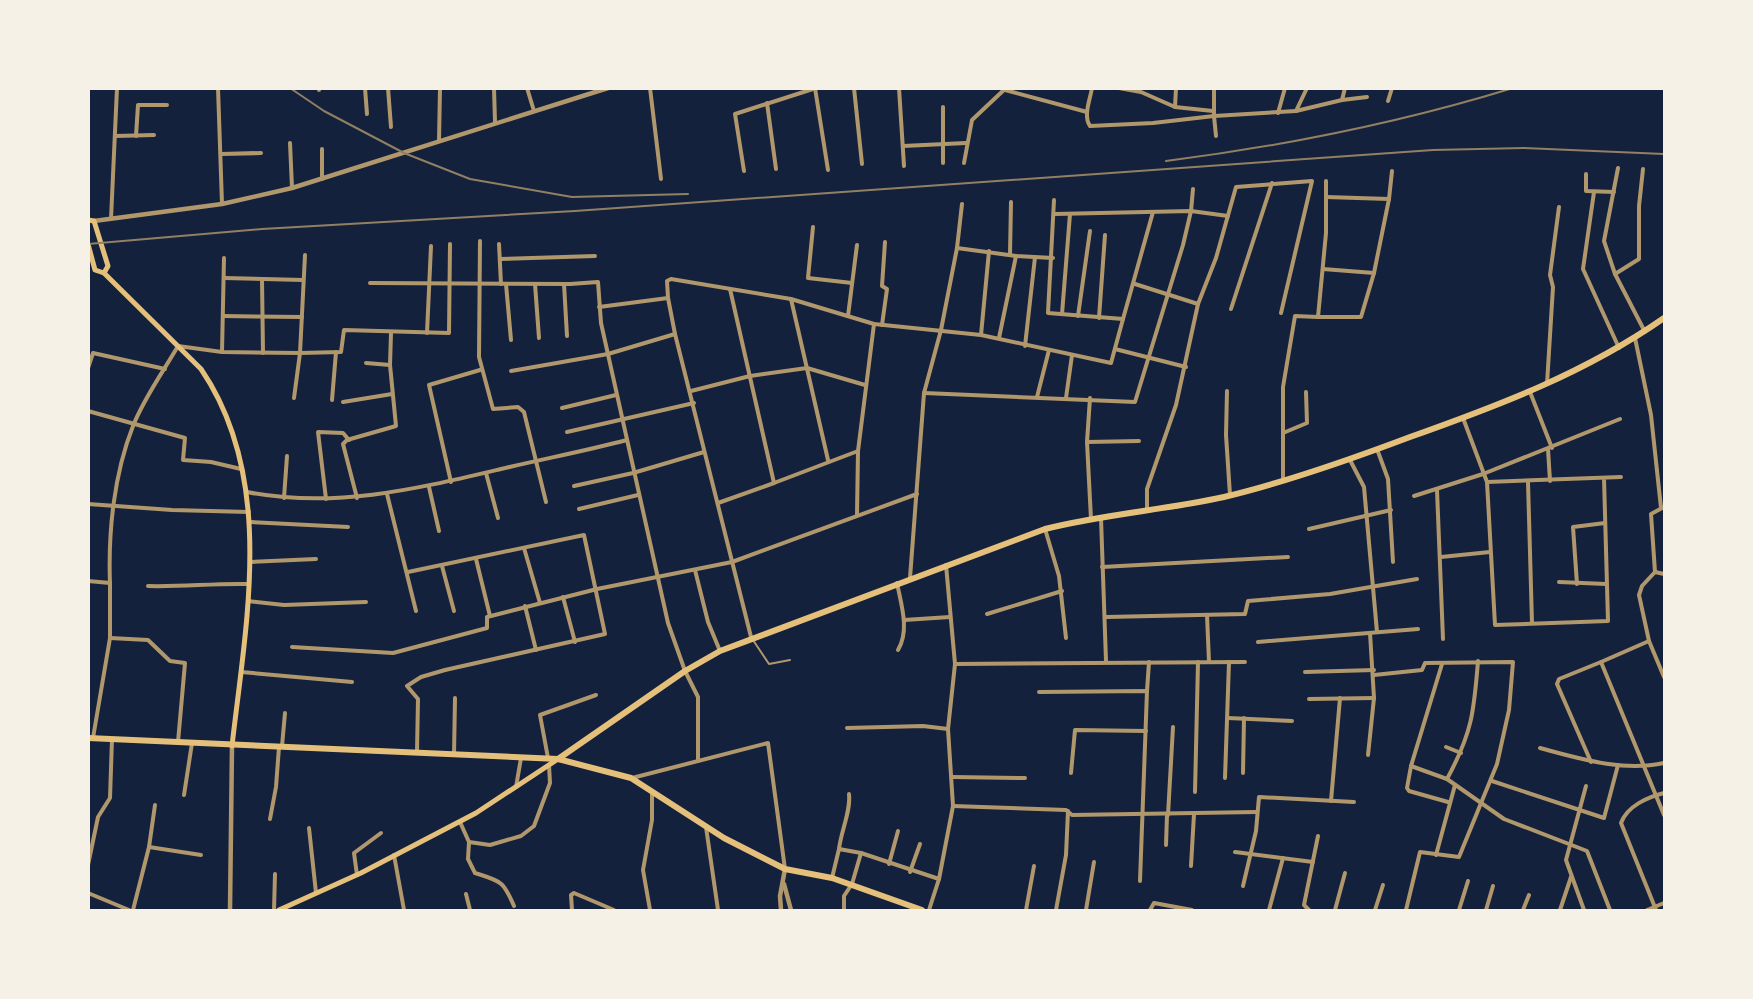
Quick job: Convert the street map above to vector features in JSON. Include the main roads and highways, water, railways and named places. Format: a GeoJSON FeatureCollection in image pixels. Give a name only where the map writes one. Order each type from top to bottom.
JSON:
{"type":"FeatureCollection","features":[{"type":"Feature","properties":{"kind":"main road"},"geometry":{"type":"LineString","coordinates":[[91,221],[108,266],[104,273]]}},
{"type":"Feature","properties":{"kind":"main road"},"geometry":{"type":"LineString","coordinates":[[88,244],[95,270],[104,273],[201,369],[212,384],[229,424],[247,492],[250,522],[247,601],[232,746]]}},
{"type":"Feature","properties":{"kind":"main road"},"geometry":{"type":"LineString","coordinates":[[279,910],[357,875],[460,822],[516,787],[548,762],[558,759],[685,670],[751,637],[1045,529],[1230,495],[1350,459],[1547,385],[1619,348],[1665,318]]}},
{"type":"Feature","properties":{"kind":"main road"},"geometry":{"type":"LineString","coordinates":[[91,738],[521,758],[548,762]]}},
{"type":"Feature","properties":{"kind":"main road"},"geometry":{"type":"LineString","coordinates":[[558,759],[631,778],[706,826],[785,869],[832,878],[922,910]]}},
{"type":"Feature","properties":{"kind":"railway"},"geometry":{"type":"LineString","coordinates":[[290,88],[324,111],[404,153],[470,179],[572,197],[688,194]]}},
{"type":"Feature","properties":{"kind":"railway"},"geometry":{"type":"LineString","coordinates":[[1166,161],[1298,141],[1384,123],[1513,88]]}},
{"type":"Feature","properties":{"kind":"railway"},"geometry":{"type":"LineString","coordinates":[[88,244],[262,229],[575,211],[1433,150],[1524,148],[1664,154]]}}]}
